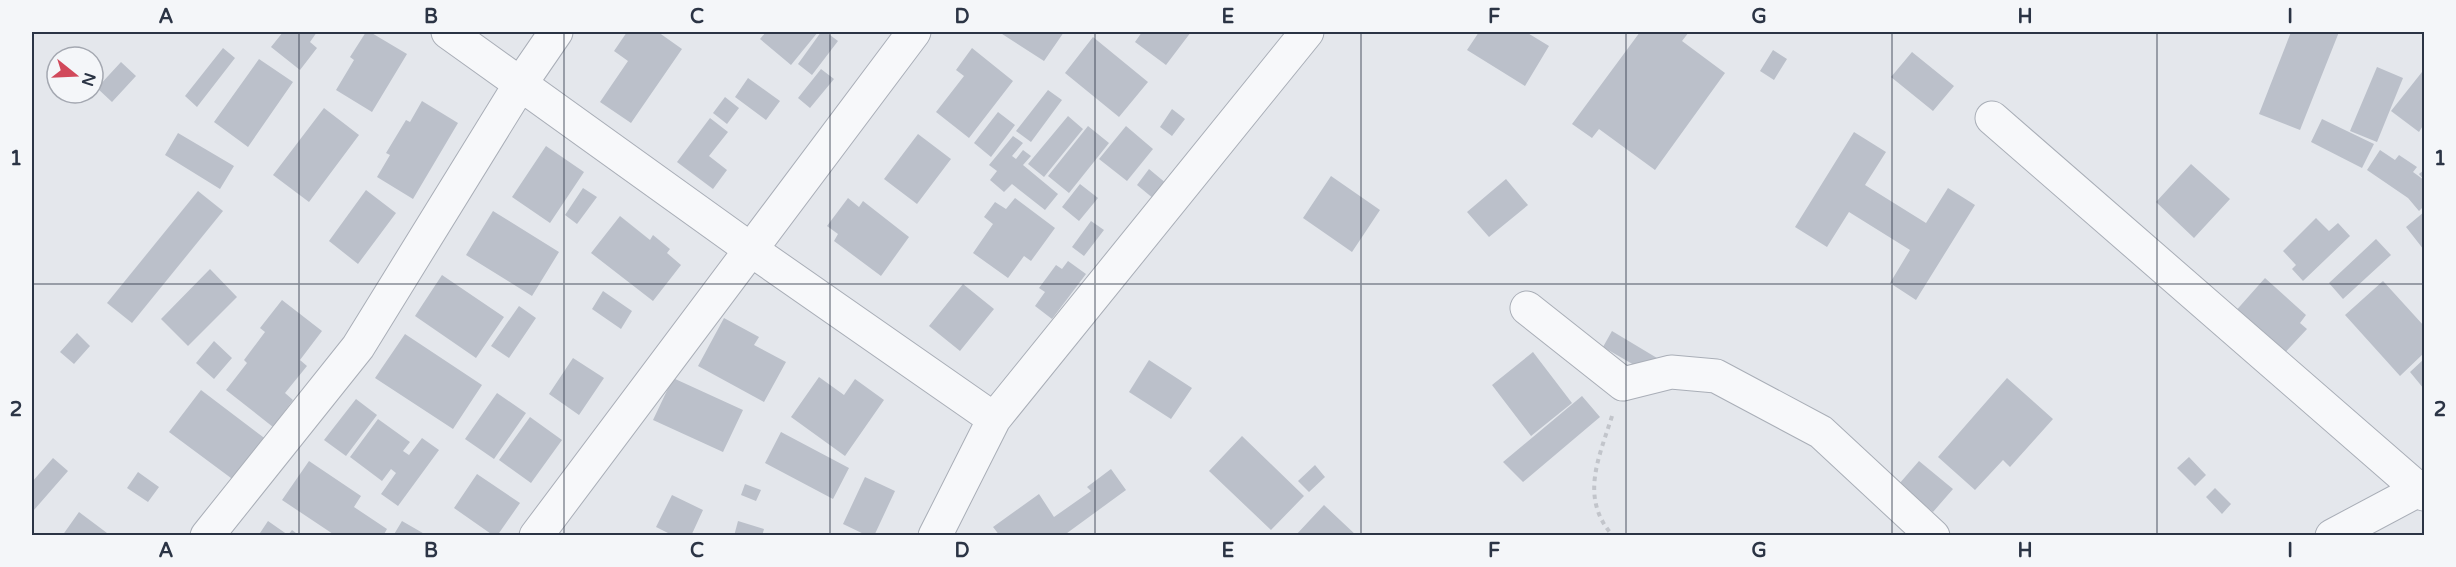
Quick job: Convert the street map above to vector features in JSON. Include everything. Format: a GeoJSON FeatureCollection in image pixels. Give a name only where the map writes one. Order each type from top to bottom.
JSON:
{"type":"FeatureCollection","features":[{"type":"Feature","properties":{"kind":"street"},"geometry":{"type":"LineString","coordinates":[[448,32],[750,249],[994,419]]}},
{"type":"Feature","properties":{"kind":"street"},"geometry":{"type":"LineString","coordinates":[[207,536],[357,347],[521,83],[556,32]]}},
{"type":"Feature","properties":{"kind":"street"},"geometry":{"type":"LineString","coordinates":[[536,536],[914,32]]}},
{"type":"Feature","properties":{"kind":"street"},"geometry":{"type":"LineString","coordinates":[[935,536],[994,419],[1307,32]]}},
{"type":"Feature","properties":{"kind":"street"},"geometry":{"type":"LineString","coordinates":[[1992,118],[2423,490],[2332,536]]}},
{"type":"Feature","properties":{"kind":"street"},"geometry":{"type":"LineString","coordinates":[[1527,308],[1623,384],[1671,372],[1716,376],[1821,432],[1933,536]]}},
{"type":"Feature","properties":{"kind":"path"},"geometry":{"type":"LineString","coordinates":[[1613,536],[1605,527],[1596,508],[1593,483],[1623,384]]}},
{"type":"Feature","properties":{"kind":"building"},"geometry":{"type":"Polygon","coordinates":[[[283,32],[317,32],[310,42],[317,48],[300,70],[271,47],[283,32]]]}},
{"type":"Feature","properties":{"kind":"building"},"geometry":{"type":"Polygon","coordinates":[[[366,32],[370,32],[407,54],[372,112],[336,90],[354,60],[350,57],[366,32]]]}},
{"type":"Feature","properties":{"kind":"building"},"geometry":{"type":"Polygon","coordinates":[[[627,32],[658,32],[682,49],[631,123],[600,102],[628,61],[614,51],[627,32]]]}},
{"type":"Feature","properties":{"kind":"building"},"geometry":{"type":"Polygon","coordinates":[[[766,32],[818,32],[791,65],[760,39],[766,32]]]}},
{"type":"Feature","properties":{"kind":"building"},"geometry":{"type":"Polygon","coordinates":[[[821,32],[826,32],[838,41],[812,75],[798,64],[821,32]]]}},
{"type":"Feature","properties":{"kind":"building"},"geometry":{"type":"Polygon","coordinates":[[[999,32],[1064,32],[1044,61],[999,32]]]}},
{"type":"Feature","properties":{"kind":"building"},"geometry":{"type":"Polygon","coordinates":[[[1142,32],[1191,32],[1166,65],[1135,42],[1142,32]]]}},
{"type":"Feature","properties":{"kind":"building"},"geometry":{"type":"Polygon","coordinates":[[[1479,32],[1526,32],[1549,46],[1525,86],[1467,50],[1479,32]]]}},
{"type":"Feature","properties":{"kind":"building"},"geometry":{"type":"Polygon","coordinates":[[[1640,32],[1689,32],[1682,41],[1725,73],[1655,170],[1599,129],[1592,138],[1572,124],[1640,32]]]}},
{"type":"Feature","properties":{"kind":"building"},"geometry":{"type":"Polygon","coordinates":[[[2291,32],[2339,32],[2300,130],[2259,114],[2291,32]]]}},
{"type":"Feature","properties":{"kind":"building"},"geometry":{"type":"Polygon","coordinates":[[[1093,37],[1148,82],[1119,117],[1065,73],[1093,37]]]}},
{"type":"Feature","properties":{"kind":"building"},"geometry":{"type":"Polygon","coordinates":[[[223,48],[235,58],[197,107],[185,96],[223,48]]]}},
{"type":"Feature","properties":{"kind":"building"},"geometry":{"type":"Polygon","coordinates":[[[972,48],[1013,81],[969,138],[936,112],[964,76],[956,70],[972,48]]]}},
{"type":"Feature","properties":{"kind":"building"},"geometry":{"type":"Polygon","coordinates":[[[1773,50],[1787,59],[1774,80],[1760,71],[1773,50]]]}},
{"type":"Feature","properties":{"kind":"building"},"geometry":{"type":"Polygon","coordinates":[[[1912,52],[1954,86],[1933,111],[1891,77],[1912,52]]]}},
{"type":"Feature","properties":{"kind":"building"},"geometry":{"type":"Polygon","coordinates":[[[259,59],[293,82],[248,147],[214,122],[259,59]]]}},
{"type":"Feature","properties":{"kind":"building"},"geometry":{"type":"Polygon","coordinates":[[[121,62],[136,76],[112,102],[105,95],[105,79],[121,62]]]}},
{"type":"Feature","properties":{"kind":"building"},"geometry":{"type":"Polygon","coordinates":[[[2377,67],[2403,78],[2377,142],[2350,131],[2377,67]]]}},
{"type":"Feature","properties":{"kind":"building"},"geometry":{"type":"Polygon","coordinates":[[[821,69],[834,79],[810,108],[798,98],[821,69]]]}},
{"type":"Feature","properties":{"kind":"building"},"geometry":{"type":"Polygon","coordinates":[[[2422,72],[2424,73],[2424,124],[2419,132],[2391,111],[2422,72]]]}},
{"type":"Feature","properties":{"kind":"building"},"geometry":{"type":"Polygon","coordinates":[[[748,78],[780,101],[766,120],[735,97],[748,78]]]}},
{"type":"Feature","properties":{"kind":"building"},"geometry":{"type":"Polygon","coordinates":[[[1048,90],[1062,100],[1031,142],[1016,131],[1048,90]]]}},
{"type":"Feature","properties":{"kind":"building"},"geometry":{"type":"Polygon","coordinates":[[[725,97],[739,108],[727,124],[713,113],[725,97]]]}},
{"type":"Feature","properties":{"kind":"building"},"geometry":{"type":"Polygon","coordinates":[[[422,101],[458,123],[413,199],[377,177],[390,155],[386,153],[406,120],[410,122],[422,101]]]}},
{"type":"Feature","properties":{"kind":"building"},"geometry":{"type":"Polygon","coordinates":[[[324,108],[359,135],[309,202],[273,175],[324,108]]]}},
{"type":"Feature","properties":{"kind":"building"},"geometry":{"type":"Polygon","coordinates":[[[1172,109],[1185,119],[1172,136],[1160,127],[1172,109]]]}},
{"type":"Feature","properties":{"kind":"building"},"geometry":{"type":"Polygon","coordinates":[[[998,112],[1015,125],[991,157],[974,143],[998,112]]]}},
{"type":"Feature","properties":{"kind":"building"},"geometry":{"type":"Polygon","coordinates":[[[1068,116],[1083,129],[1044,177],[1028,164],[1068,116]]]}},
{"type":"Feature","properties":{"kind":"building"},"geometry":{"type":"Polygon","coordinates":[[[710,118],[728,132],[709,156],[727,170],[713,189],[677,162],[710,118]]]}},
{"type":"Feature","properties":{"kind":"building"},"geometry":{"type":"Polygon","coordinates":[[[2322,119],[2374,144],[2362,168],[2311,142],[2322,119]]]}},
{"type":"Feature","properties":{"kind":"building"},"geometry":{"type":"Polygon","coordinates":[[[1088,126],[1109,143],[1069,193],[1048,176],[1088,126]]]}},
{"type":"Feature","properties":{"kind":"building"},"geometry":{"type":"Polygon","coordinates":[[[1126,126],[1153,149],[1127,181],[1099,159],[1126,126]]]}},
{"type":"Feature","properties":{"kind":"building"},"geometry":{"type":"Polygon","coordinates":[[[1854,132],[1886,152],[1865,185],[1926,223],[1948,188],[1975,205],[1916,300],[1890,283],[1910,250],[1849,212],[1827,247],[1795,227],[1854,132]]]}},
{"type":"Feature","properties":{"kind":"building"},"geometry":{"type":"Polygon","coordinates":[[[178,133],[234,166],[220,189],[165,155],[178,133]]]}},
{"type":"Feature","properties":{"kind":"building"},"geometry":{"type":"Polygon","coordinates":[[[918,134],[951,159],[917,204],[884,179],[918,134]]]}},
{"type":"Feature","properties":{"kind":"building"},"geometry":{"type":"Polygon","coordinates":[[[1013,136],[1023,143],[1012,156],[1016,159],[1023,150],[1031,156],[1023,165],[1058,194],[1045,210],[1012,184],[1004,192],[990,180],[997,171],[989,165],[1013,136]]]}},
{"type":"Feature","properties":{"kind":"building"},"geometry":{"type":"Polygon","coordinates":[[[546,146],[584,172],[550,223],[512,197],[546,146]]]}},
{"type":"Feature","properties":{"kind":"building"},"geometry":{"type":"Polygon","coordinates":[[[2380,150],[2395,160],[2399,155],[2417,167],[2413,172],[2424,180],[2424,206],[2419,211],[2408,198],[2367,170],[2380,150]]]}},
{"type":"Feature","properties":{"kind":"building"},"geometry":{"type":"Polygon","coordinates":[[[2191,164],[2230,199],[2194,238],[2156,202],[2191,164]]]}},
{"type":"Feature","properties":{"kind":"building"},"geometry":{"type":"Polygon","coordinates":[[[1149,169],[1167,184],[1154,199],[1137,185],[1149,169]]]}},
{"type":"Feature","properties":{"kind":"building"},"geometry":{"type":"Polygon","coordinates":[[[2424,170],[2424,180],[2419,174],[2424,170]]]}},
{"type":"Feature","properties":{"kind":"building"},"geometry":{"type":"Polygon","coordinates":[[[1331,176],[1380,210],[1352,252],[1303,218],[1331,176]]]}},
{"type":"Feature","properties":{"kind":"building"},"geometry":{"type":"Polygon","coordinates":[[[1506,179],[1528,205],[1489,237],[1467,212],[1506,179]]]}},
{"type":"Feature","properties":{"kind":"building"},"geometry":{"type":"Polygon","coordinates":[[[1080,184],[1098,198],[1079,221],[1062,207],[1080,184]]]}},
{"type":"Feature","properties":{"kind":"building"},"geometry":{"type":"Polygon","coordinates":[[[583,188],[597,197],[577,224],[565,215],[583,188]]]}},
{"type":"Feature","properties":{"kind":"building"},"geometry":{"type":"Polygon","coordinates":[[[366,190],[396,213],[358,264],[329,241],[366,190]]]}},
{"type":"Feature","properties":{"kind":"building"},"geometry":{"type":"Polygon","coordinates":[[[198,191],[223,211],[132,323],[107,303],[198,191]]]}},
{"type":"Feature","properties":{"kind":"building"},"geometry":{"type":"Polygon","coordinates":[[[848,198],[859,207],[863,201],[909,237],[881,276],[834,241],[838,234],[827,226],[848,198]]]}},
{"type":"Feature","properties":{"kind":"building"},"geometry":{"type":"Polygon","coordinates":[[[1015,198],[1055,228],[1031,261],[1024,256],[1008,278],[973,253],[993,224],[984,217],[995,202],[1006,209],[1015,198]]]}},
{"type":"Feature","properties":{"kind":"building"},"geometry":{"type":"Polygon","coordinates":[[[493,211],[559,252],[532,296],[466,255],[493,211]]]}},
{"type":"Feature","properties":{"kind":"building"},"geometry":{"type":"Polygon","coordinates":[[[2424,212],[2424,250],[2406,227],[2424,212]]]}},
{"type":"Feature","properties":{"kind":"building"},"geometry":{"type":"Polygon","coordinates":[[[620,216],[650,240],[653,235],[670,249],[667,253],[681,265],[653,301],[591,253],[620,216]]]}},
{"type":"Feature","properties":{"kind":"building"},"geometry":{"type":"Polygon","coordinates":[[[2316,218],[2329,231],[2338,223],[2350,236],[2303,281],[2292,269],[2296,265],[2283,251],[2316,218]]]}},
{"type":"Feature","properties":{"kind":"building"},"geometry":{"type":"Polygon","coordinates":[[[1091,221],[1104,230],[1084,256],[1072,247],[1091,221]]]}},
{"type":"Feature","properties":{"kind":"building"},"geometry":{"type":"Polygon","coordinates":[[[2376,239],[2391,255],[2343,299],[2329,283],[2376,239]]]}},
{"type":"Feature","properties":{"kind":"building"},"geometry":{"type":"Polygon","coordinates":[[[1068,261],[1086,274],[1052,319],[1035,306],[1045,292],[1039,288],[1056,265],[1062,269],[1068,261]]]}},
{"type":"Feature","properties":{"kind":"building"},"geometry":{"type":"Polygon","coordinates":[[[210,269],[237,297],[188,346],[161,319],[210,269]]]}},
{"type":"Feature","properties":{"kind":"building"},"geometry":{"type":"Polygon","coordinates":[[[442,275],[504,317],[476,358],[415,316],[442,275]]]}},
{"type":"Feature","properties":{"kind":"building"},"geometry":{"type":"Polygon","coordinates":[[[2265,278],[2306,315],[2300,323],[2307,329],[2281,357],[2233,314],[2265,278]]]}},
{"type":"Feature","properties":{"kind":"building"},"geometry":{"type":"Polygon","coordinates":[[[2383,281],[2424,326],[2424,353],[2400,376],[2345,315],[2383,281]]]}},
{"type":"Feature","properties":{"kind":"building"},"geometry":{"type":"Polygon","coordinates":[[[963,284],[994,309],[960,351],[929,326],[963,284]]]}},
{"type":"Feature","properties":{"kind":"building"},"geometry":{"type":"Polygon","coordinates":[[[603,291],[632,311],[621,329],[592,309],[603,291]]]}},
{"type":"Feature","properties":{"kind":"building"},"geometry":{"type":"Polygon","coordinates":[[[282,300],[322,331],[300,360],[307,366],[285,393],[293,400],[273,427],[226,390],[247,363],[244,360],[265,332],[260,328],[282,300]]]}},
{"type":"Feature","properties":{"kind":"building"},"geometry":{"type":"Polygon","coordinates":[[[519,306],[536,318],[509,358],[491,346],[519,306]]]}},
{"type":"Feature","properties":{"kind":"building"},"geometry":{"type":"Polygon","coordinates":[[[724,318],[759,337],[754,345],[786,362],[764,402],[698,366],[724,318]]]}},
{"type":"Feature","properties":{"kind":"building"},"geometry":{"type":"Polygon","coordinates":[[[1612,331],[1657,358],[1648,373],[1603,347],[1612,331]]]}},
{"type":"Feature","properties":{"kind":"building"},"geometry":{"type":"Polygon","coordinates":[[[77,333],[90,346],[74,364],[60,352],[77,333]]]}},
{"type":"Feature","properties":{"kind":"building"},"geometry":{"type":"Polygon","coordinates":[[[405,334],[482,385],[453,429],[375,378],[405,334]]]}},
{"type":"Feature","properties":{"kind":"building"},"geometry":{"type":"Polygon","coordinates":[[[214,341],[232,358],[214,379],[196,363],[214,341]]]}},
{"type":"Feature","properties":{"kind":"building"},"geometry":{"type":"Polygon","coordinates":[[[1533,352],[1572,403],[1531,436],[1492,385],[1533,352]]]}},
{"type":"Feature","properties":{"kind":"building"},"geometry":{"type":"Polygon","coordinates":[[[573,358],[604,378],[579,415],[549,394],[573,358]]]}},
{"type":"Feature","properties":{"kind":"building"},"geometry":{"type":"Polygon","coordinates":[[[2424,359],[2424,389],[2410,372],[2424,359]]]}},
{"type":"Feature","properties":{"kind":"building"},"geometry":{"type":"Polygon","coordinates":[[[1149,360],[1192,388],[1171,419],[1129,392],[1149,360]]]}},
{"type":"Feature","properties":{"kind":"building"},"geometry":{"type":"Polygon","coordinates":[[[819,377],[844,395],[855,379],[884,400],[845,456],[791,417],[819,377]]]}},
{"type":"Feature","properties":{"kind":"building"},"geometry":{"type":"Polygon","coordinates":[[[673,378],[743,410],[723,452],[653,420],[673,378]]]}},
{"type":"Feature","properties":{"kind":"building"},"geometry":{"type":"Polygon","coordinates":[[[2007,378],[2053,419],[2010,467],[2003,460],[1975,490],[1938,457],[2007,378]]]}},
{"type":"Feature","properties":{"kind":"building"},"geometry":{"type":"Polygon","coordinates":[[[201,390],[267,440],[235,481],[169,432],[201,390]]]}},
{"type":"Feature","properties":{"kind":"building"},"geometry":{"type":"Polygon","coordinates":[[[497,393],[526,413],[494,459],[465,439],[497,393]]]}},
{"type":"Feature","properties":{"kind":"building"},"geometry":{"type":"Polygon","coordinates":[[[1582,396],[1600,417],[1523,482],[1503,462],[1582,396]]]}},
{"type":"Feature","properties":{"kind":"building"},"geometry":{"type":"Polygon","coordinates":[[[356,399],[377,415],[346,456],[324,440],[356,399]]]}},
{"type":"Feature","properties":{"kind":"building"},"geometry":{"type":"Polygon","coordinates":[[[530,417],[562,440],[531,483],[499,460],[530,417]]]}},
{"type":"Feature","properties":{"kind":"building"},"geometry":{"type":"Polygon","coordinates":[[[378,419],[410,442],[403,451],[409,455],[422,438],[439,450],[398,506],[381,494],[396,473],[391,469],[382,481],[350,457],[378,419]]]}},
{"type":"Feature","properties":{"kind":"building"},"geometry":{"type":"Polygon","coordinates":[[[781,432],[849,468],[833,499],[765,463],[781,432]]]}},
{"type":"Feature","properties":{"kind":"building"},"geometry":{"type":"Polygon","coordinates":[[[1242,436],[1304,496],[1271,530],[1209,471],[1242,436]]]}},
{"type":"Feature","properties":{"kind":"building"},"geometry":{"type":"Polygon","coordinates":[[[2189,457],[2206,475],[2195,486],[2177,468],[2189,457]]]}},
{"type":"Feature","properties":{"kind":"building"},"geometry":{"type":"Polygon","coordinates":[[[53,458],[68,471],[34,510],[32,508],[32,482],[53,458]]]}},
{"type":"Feature","properties":{"kind":"building"},"geometry":{"type":"Polygon","coordinates":[[[309,461],[361,496],[354,507],[387,529],[383,536],[336,536],[282,500],[309,461]]]}},
{"type":"Feature","properties":{"kind":"building"},"geometry":{"type":"Polygon","coordinates":[[[1919,461],[1953,489],[1933,512],[1899,484],[1919,461]]]}},
{"type":"Feature","properties":{"kind":"building"},"geometry":{"type":"Polygon","coordinates":[[[1315,465],[1325,477],[1309,492],[1298,481],[1315,465]]]}},
{"type":"Feature","properties":{"kind":"building"},"geometry":{"type":"Polygon","coordinates":[[[1111,469],[1126,490],[1063,536],[1000,536],[993,527],[1039,494],[1054,517],[1091,491],[1087,487],[1111,469]]]}},
{"type":"Feature","properties":{"kind":"building"},"geometry":{"type":"Polygon","coordinates":[[[138,472],[159,487],[148,502],[127,488],[138,472]]]}},
{"type":"Feature","properties":{"kind":"building"},"geometry":{"type":"Polygon","coordinates":[[[477,474],[520,503],[497,536],[454,508],[477,474]]]}},
{"type":"Feature","properties":{"kind":"building"},"geometry":{"type":"Polygon","coordinates":[[[865,477],[895,491],[874,536],[868,536],[843,524],[865,477]]]}},
{"type":"Feature","properties":{"kind":"building"},"geometry":{"type":"Polygon","coordinates":[[[745,484],[761,490],[756,501],[741,495],[745,484]]]}},
{"type":"Feature","properties":{"kind":"building"},"geometry":{"type":"Polygon","coordinates":[[[2215,488],[2231,504],[2222,514],[2206,497],[2215,488]]]}},
{"type":"Feature","properties":{"kind":"building"},"geometry":{"type":"Polygon","coordinates":[[[672,495],[703,510],[691,536],[674,536],[656,527],[672,495]]]}},
{"type":"Feature","properties":{"kind":"building"},"geometry":{"type":"Polygon","coordinates":[[[1324,505],[1357,536],[1295,536],[1324,505]]]}},
{"type":"Feature","properties":{"kind":"building"},"geometry":{"type":"Polygon","coordinates":[[[79,512],[111,536],[62,536],[79,512]]]}},
{"type":"Feature","properties":{"kind":"building"},"geometry":{"type":"Polygon","coordinates":[[[268,521],[288,535],[292,530],[300,536],[258,536],[268,521]]]}},
{"type":"Feature","properties":{"kind":"building"},"geometry":{"type":"Polygon","coordinates":[[[402,521],[428,536],[393,536],[402,521]]]}},
{"type":"Feature","properties":{"kind":"building"},"geometry":{"type":"Polygon","coordinates":[[[738,521],[764,529],[762,536],[734,536],[738,521]]]}}]}
